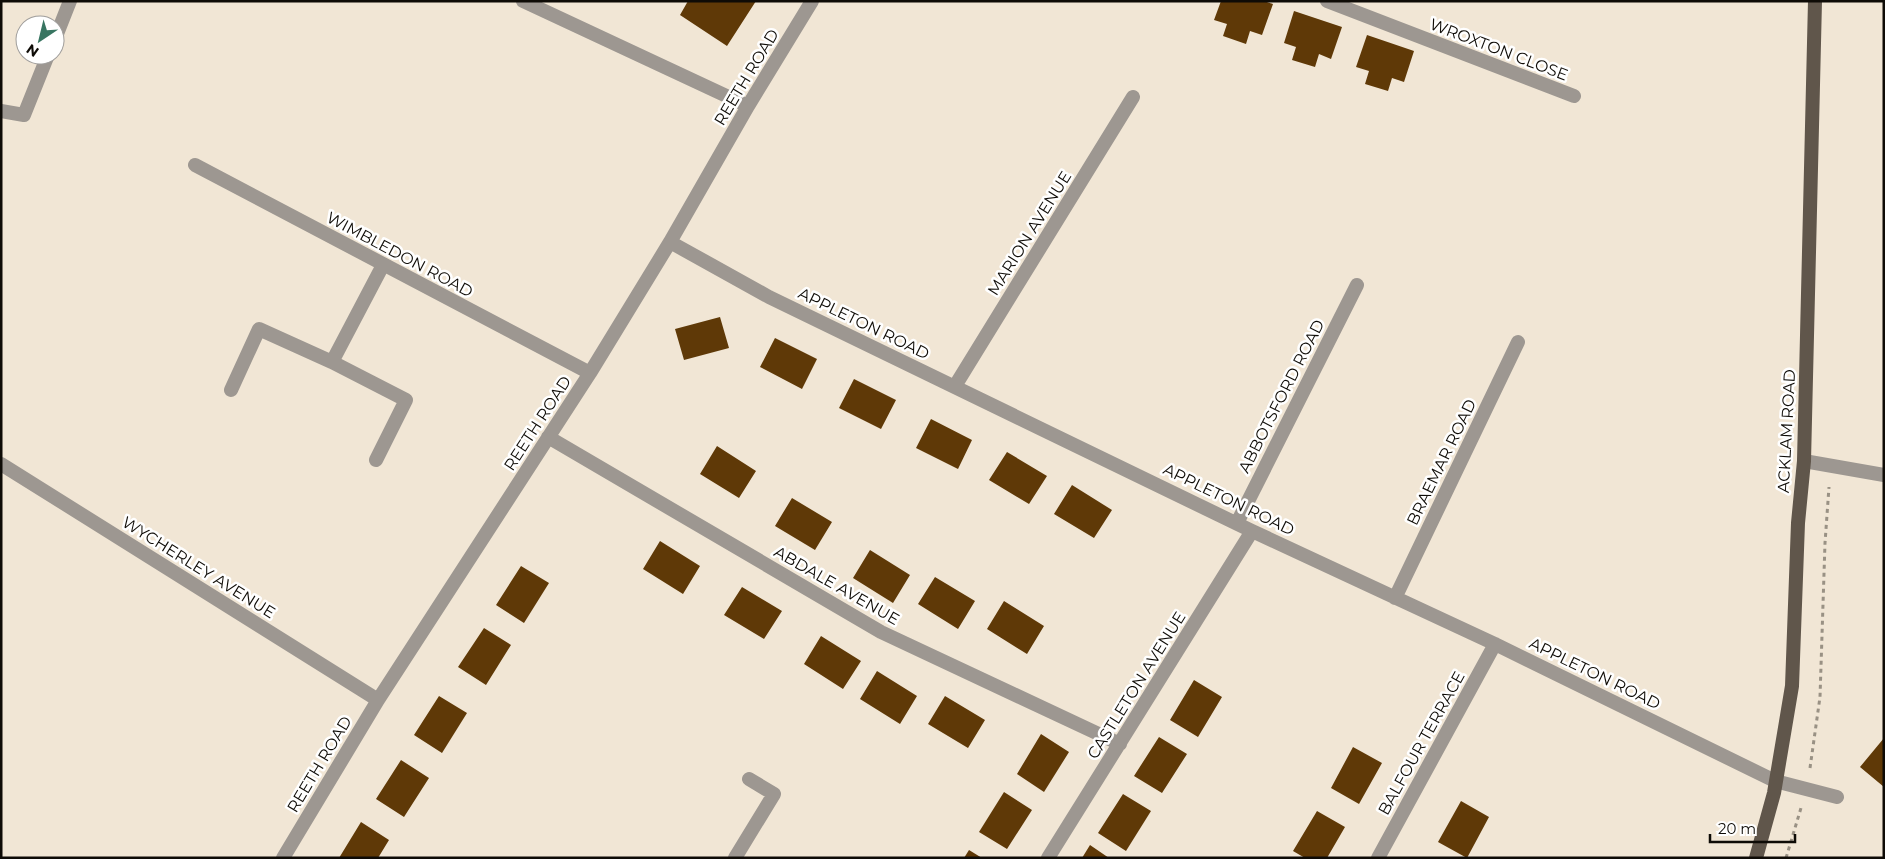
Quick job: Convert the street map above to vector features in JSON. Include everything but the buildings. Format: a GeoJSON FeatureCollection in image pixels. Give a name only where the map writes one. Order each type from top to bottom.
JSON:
{"type":"FeatureCollection","features":[{"type":"Feature","properties":{"kind":"main road","name":"ACKLAM ROAD"},"geometry":{"type":"LineString","coordinates":[[1756,858],[1775,781],[1792,686],[1798,522],[1804,461],[1815,1]]}},
{"type":"Feature","properties":{"kind":"street"},"geometry":{"type":"LineString","coordinates":[[64,15],[70,1]]}},
{"type":"Feature","properties":{"kind":"street"},"geometry":{"type":"LineString","coordinates":[[522,1],[748,106]]}},
{"type":"Feature","properties":{"kind":"street","name":"REETH ROAD"},"geometry":{"type":"LineString","coordinates":[[283,858],[378,700],[590,373],[670,242],[748,106],[812,1]]}},
{"type":"Feature","properties":{"kind":"street","name":"WROXTON CLOSE"},"geometry":{"type":"LineString","coordinates":[[1327,1],[1574,96]]}},
{"type":"Feature","properties":{"kind":"street"},"geometry":{"type":"LineString","coordinates":[[1,111],[24,115],[44,65]]}},
{"type":"Feature","properties":{"kind":"street","name":"MARION AVENUE"},"geometry":{"type":"LineString","coordinates":[[955,386],[1133,97]]}},
{"type":"Feature","properties":{"kind":"street","name":"WIMBLEDON ROAD"},"geometry":{"type":"LineString","coordinates":[[195,165],[590,373]]}},
{"type":"Feature","properties":{"kind":"street","name":"APPLETON ROAD"},"geometry":{"type":"LineString","coordinates":[[670,242],[769,297],[1237,523],[1495,644],[1775,781],[1837,797]]}},
{"type":"Feature","properties":{"kind":"street"},"geometry":{"type":"LineString","coordinates":[[332,362],[382,265]]}},
{"type":"Feature","properties":{"kind":"street","name":"ABBOTSFORD ROAD"},"geometry":{"type":"LineString","coordinates":[[1237,523],[1357,285]]}},
{"type":"Feature","properties":{"kind":"street"},"geometry":{"type":"LineString","coordinates":[[231,390],[259,329],[332,362],[406,400],[376,460]]}},
{"type":"Feature","properties":{"kind":"street","name":"BRAEMAR ROAD"},"geometry":{"type":"LineString","coordinates":[[1395,598],[1518,342]]}},
{"type":"Feature","properties":{"kind":"street","name":"ABDALE AVENUE"},"geometry":{"type":"LineString","coordinates":[[548,437],[881,632],[1120,744]]}},
{"type":"Feature","properties":{"kind":"street"},"geometry":{"type":"LineString","coordinates":[[1804,461],[1884,475]]}},
{"type":"Feature","properties":{"kind":"street","name":"WYCHERLEY AVENUE"},"geometry":{"type":"LineString","coordinates":[[1,464],[378,700]]}},
{"type":"Feature","properties":{"kind":"street","name":"CASTLETON AVENUE"},"geometry":{"type":"LineString","coordinates":[[1048,858],[1252,530]]}},
{"type":"Feature","properties":{"kind":"street","name":"BALFOUR TERRACE"},"geometry":{"type":"LineString","coordinates":[[1378,858],[1495,644]]}},
{"type":"Feature","properties":{"kind":"street"},"geometry":{"type":"LineString","coordinates":[[735,858],[774,794],[749,779]]}},
{"type":"Feature","properties":{"kind":"path"},"geometry":{"type":"LineString","coordinates":[[1786,858],[1806,789],[1820,697],[1825,543],[1831,466]]}}]}
